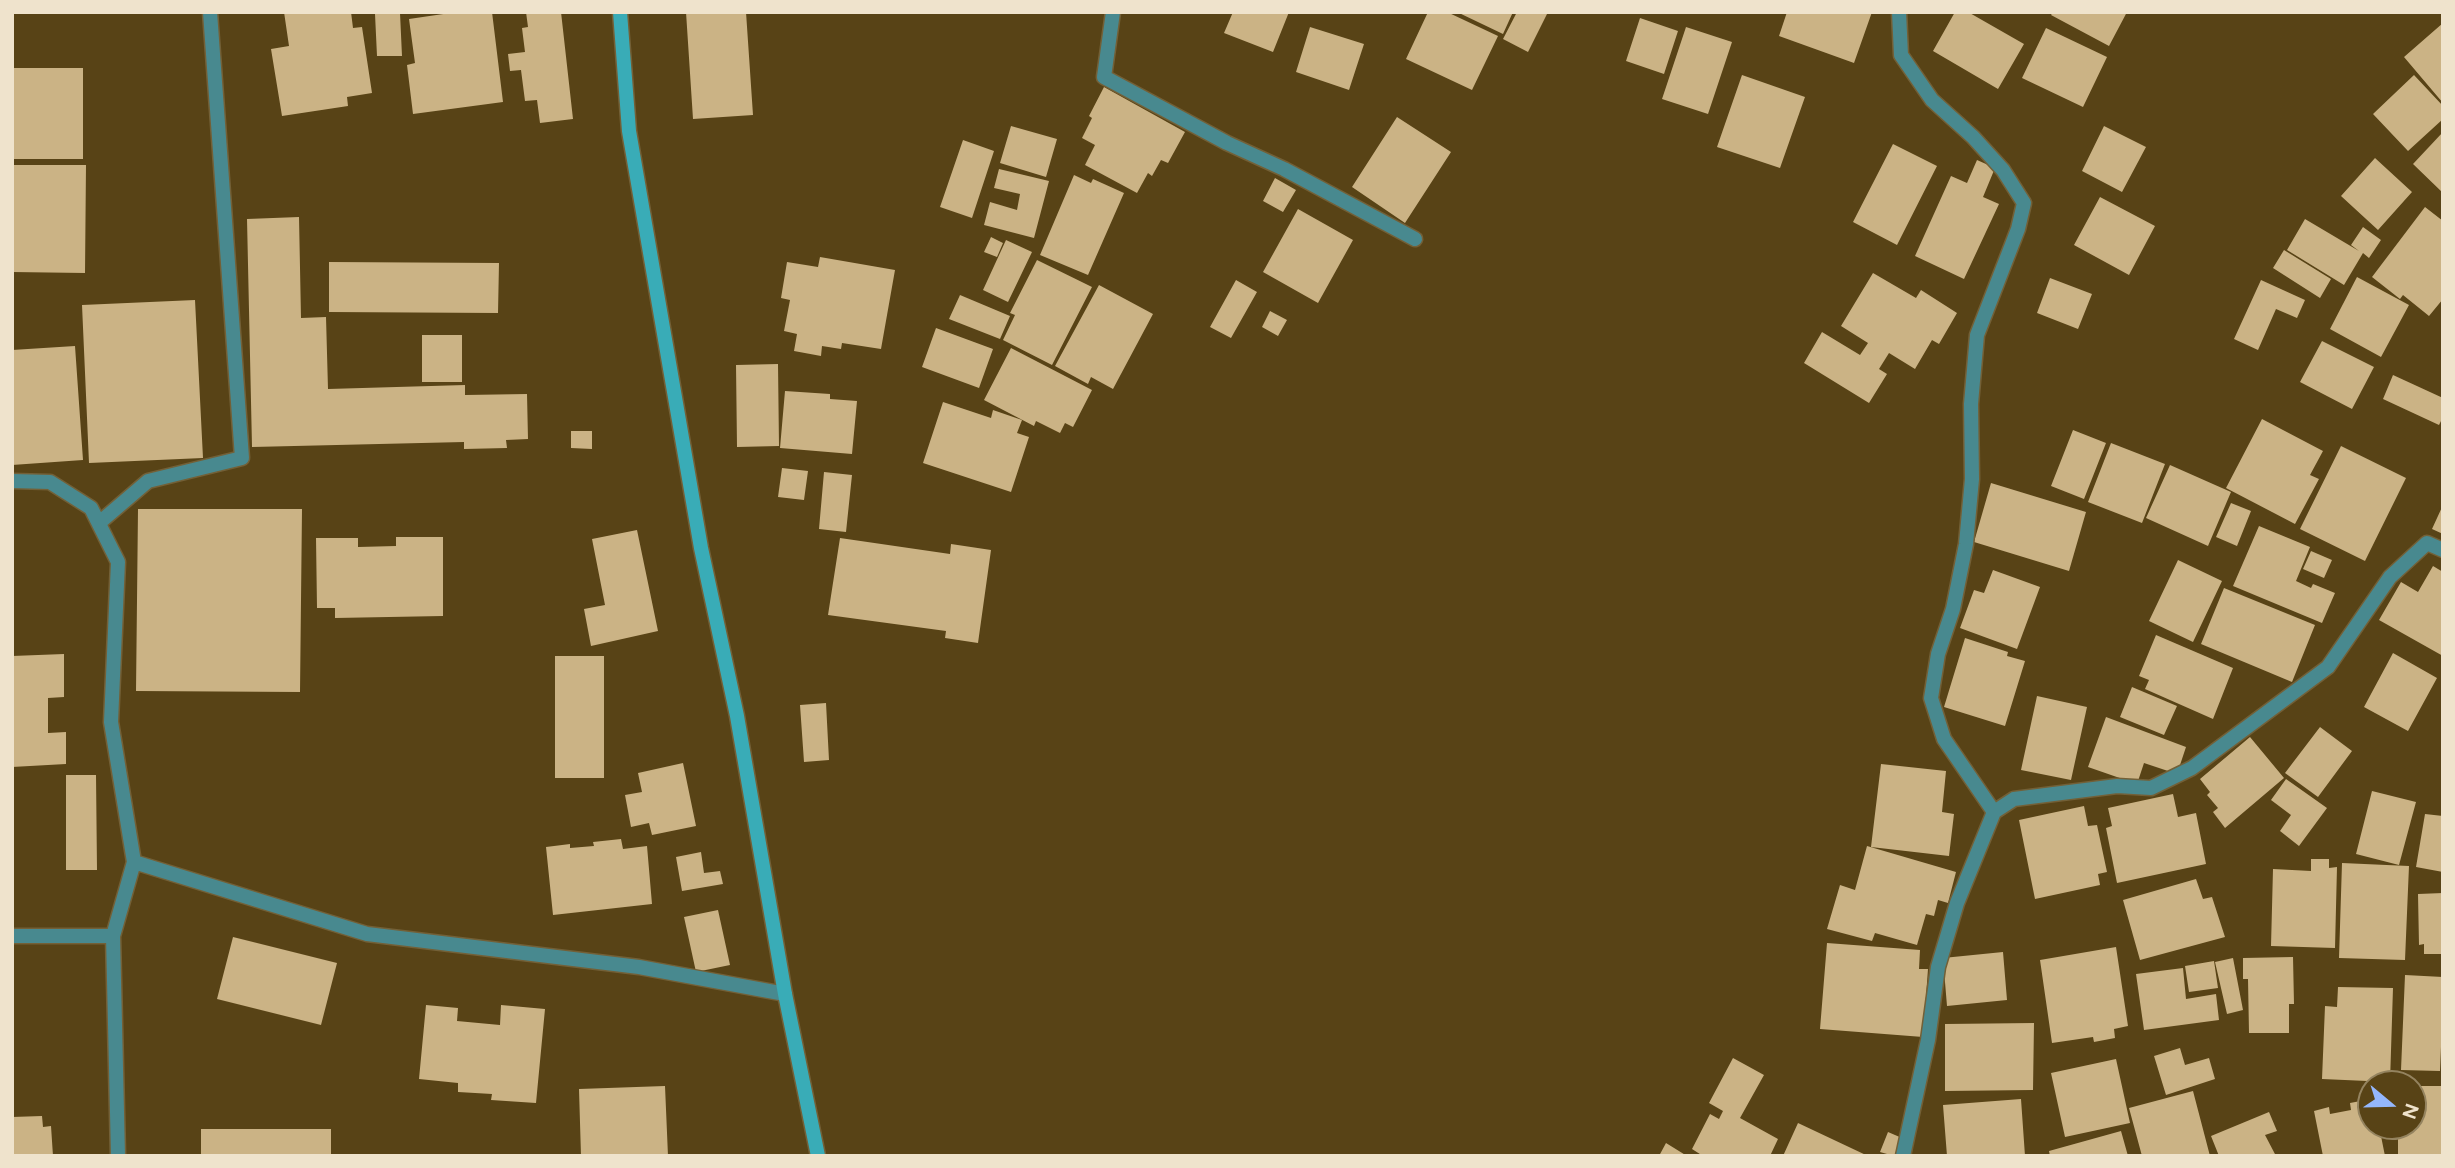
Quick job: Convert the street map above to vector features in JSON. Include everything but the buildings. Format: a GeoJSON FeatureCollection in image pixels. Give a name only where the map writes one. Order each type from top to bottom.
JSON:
{"type":"FeatureCollection","features":[{"type":"Feature","properties":{"kind":"street"},"geometry":{"type":"LineString","coordinates":[[99,523],[148,481],[242,458],[210,12]]}},
{"type":"Feature","properties":{"kind":"street"},"geometry":{"type":"LineString","coordinates":[[620,12],[629,131],[701,548],[737,716],[785,994],[818,1156]]}},
{"type":"Feature","properties":{"kind":"street"},"geometry":{"type":"LineString","coordinates":[[1113,12],[1104,77],[1227,144],[1284,169],[1415,239]]}},
{"type":"Feature","properties":{"kind":"street"},"geometry":{"type":"LineString","coordinates":[[1899,12],[1901,55],[1932,100],[1973,137],[2003,170],[2024,203],[2018,229],[1977,335],[1971,404],[1972,479],[1966,544],[1953,609],[1938,654],[1931,698],[1944,739],[1994,812]]}},
{"type":"Feature","properties":{"kind":"street"},"geometry":{"type":"LineString","coordinates":[[12,481],[50,482],[91,508],[118,562],[111,722],[134,862],[113,936],[118,1156]]}},
{"type":"Feature","properties":{"kind":"street"},"geometry":{"type":"LineString","coordinates":[[1903,1156],[1928,1040],[1938,967],[1957,902],[1994,812],[2014,799],[2118,786],[2151,788],[2192,768],[2328,667],[2390,577],[2427,543],[2443,550]]}},
{"type":"Feature","properties":{"kind":"street"},"geometry":{"type":"LineString","coordinates":[[134,862],[367,934],[639,968],[785,994]]}},
{"type":"Feature","properties":{"kind":"street"},"geometry":{"type":"LineString","coordinates":[[12,936],[113,936]]}}]}
